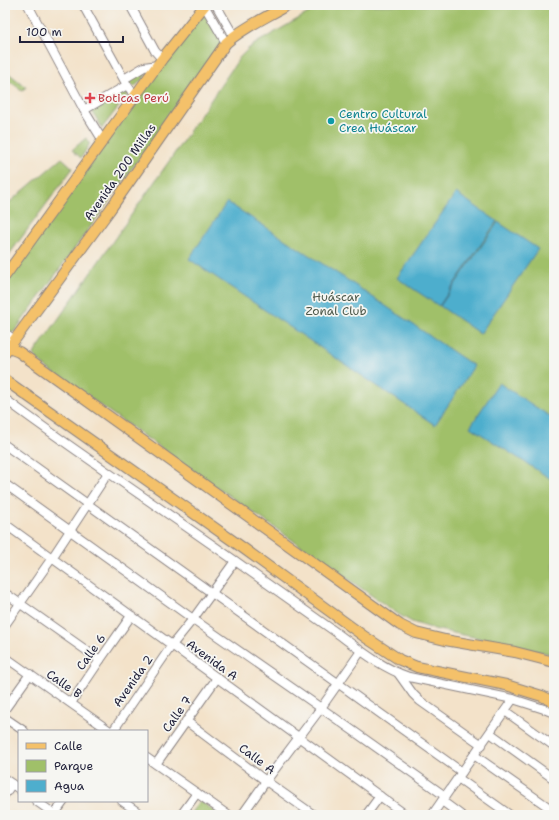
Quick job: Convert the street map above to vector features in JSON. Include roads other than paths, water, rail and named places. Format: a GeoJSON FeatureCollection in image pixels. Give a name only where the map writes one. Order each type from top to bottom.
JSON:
{"type":"FeatureCollection","features":[{"type":"Feature","properties":{"kind":"main road"},"geometry":{"type":"LineString","coordinates":[[5,276],[160,62],[205,5]]}},
{"type":"Feature","properties":{"kind":"main road","name":"Avenida 200 Millas"},"geometry":{"type":"LineString","coordinates":[[8,347],[109,211],[226,43],[234,36],[287,5]]}},
{"type":"Feature","properties":{"kind":"main road"},"geometry":{"type":"LineString","coordinates":[[8,347],[19,352],[400,625],[416,632],[445,640],[515,652],[554,662]]}},
{"type":"Feature","properties":{"kind":"main road"},"geometry":{"type":"LineString","coordinates":[[5,380],[243,548],[365,637],[400,660],[417,667],[506,685],[542,696],[554,702]]}},
{"type":"Feature","properties":{"kind":"street"},"geometry":{"type":"LineString","coordinates":[[28,5],[84,110],[103,141]]}},
{"type":"Feature","properties":{"kind":"street"},"geometry":{"type":"LineString","coordinates":[[84,5],[125,82],[135,96]]}},
{"type":"Feature","properties":{"kind":"street"},"geometry":{"type":"LineString","coordinates":[[84,110],[144,67],[160,62],[130,5]]}},
{"type":"Feature","properties":{"kind":"street"},"geometry":{"type":"LineString","coordinates":[[205,5],[226,43]]}},
{"type":"Feature","properties":{"kind":"street"},"geometry":{"type":"LineString","coordinates":[[216,5],[234,36]]}},
{"type":"Feature","properties":{"kind":"street"},"geometry":{"type":"LineString","coordinates":[[5,333],[8,347]]}},
{"type":"Feature","properties":{"kind":"street"},"geometry":{"type":"LineString","coordinates":[[5,399],[386,668],[409,677],[513,699],[554,713]]}},
{"type":"Feature","properties":{"kind":"street"},"geometry":{"type":"LineString","coordinates":[[5,444],[338,684],[460,775],[510,815]]}},
{"type":"Feature","properties":{"kind":"street"},"geometry":{"type":"LineString","coordinates":[[5,625],[52,558],[108,473]]}},
{"type":"Feature","properties":{"kind":"street"},"geometry":{"type":"LineString","coordinates":[[5,484],[193,619],[321,708],[444,799],[461,815]]}},
{"type":"Feature","properties":{"kind":"street","name":"Avenida A"},"geometry":{"type":"LineString","coordinates":[[5,524],[406,815]]}},
{"type":"Feature","properties":{"kind":"street","name":"Avenida 2"},"geometry":{"type":"LineString","coordinates":[[112,730],[235,560]]}},
{"type":"Feature","properties":{"kind":"street"},"geometry":{"type":"LineString","coordinates":[[5,593],[100,660]]}},
{"type":"Feature","properties":{"kind":"street","name":"Calle 6"},"geometry":{"type":"LineString","coordinates":[[71,703],[131,616]]}},
{"type":"Feature","properties":{"kind":"street"},"geometry":{"type":"LineString","coordinates":[[242,815],[361,651]]}},
{"type":"Feature","properties":{"kind":"street","name":"Calle B"},"geometry":{"type":"LineString","coordinates":[[5,657],[110,730]]}},
{"type":"Feature","properties":{"kind":"street"},"geometry":{"type":"LineString","coordinates":[[398,673],[420,701],[482,745]]}},
{"type":"Feature","properties":{"kind":"street"},"geometry":{"type":"LineString","coordinates":[[5,709],[30,674]]}},
{"type":"Feature","properties":{"kind":"street","name":"Calle 7"},"geometry":{"type":"LineString","coordinates":[[156,764],[217,678]]}},
{"type":"Feature","properties":{"kind":"street"},"geometry":{"type":"LineString","coordinates":[[432,815],[513,699]]}},
{"type":"Feature","properties":{"kind":"street"},"geometry":{"type":"LineString","coordinates":[[505,711],[554,746]]}},
{"type":"Feature","properties":{"kind":"street"},"geometry":{"type":"LineString","coordinates":[[5,718],[23,730]]}},
{"type":"Feature","properties":{"kind":"street","name":"Calle A"},"geometry":{"type":"LineString","coordinates":[[186,721],[314,815]]}},
{"type":"Feature","properties":{"kind":"street"},"geometry":{"type":"LineString","coordinates":[[490,733],[554,779]]}},
{"type":"Feature","properties":{"kind":"street"},"geometry":{"type":"LineString","coordinates":[[474,755],[554,811]]}},
{"type":"Feature","properties":{"kind":"street"},"geometry":{"type":"LineString","coordinates":[[148,759],[228,815]]}},
{"type":"Feature","properties":{"kind":"street"},"geometry":{"type":"LineString","coordinates":[[5,794],[12,784]]}},
{"type":"Feature","properties":{"kind":"street"},"geometry":{"type":"LineString","coordinates":[[181,815],[197,793]]}},
{"type":"Feature","properties":{"kind":"street"},"geometry":{"type":"LineString","coordinates":[[366,815],[380,796]]}},
{"type":"Feature","properties":{"kind":"street"},"geometry":{"type":"LineString","coordinates":[[37,802],[55,815],[63,802]]}},
{"type":"Feature","properties":{"kind":"street"},"geometry":{"type":"LineString","coordinates":[[123,802],[142,815]]}},
{"type":"Feature","properties":{"kind":"water"},"geometry":{"type":"Polygon","coordinates":[[[456,193],[497,221],[439,306],[397,278],[456,193]]]}},
{"type":"Feature","properties":{"kind":"water"},"geometry":{"type":"Polygon","coordinates":[[[227,202],[349,281],[474,366],[435,425],[189,259],[227,202]]]}},
{"type":"Feature","properties":{"kind":"water"},"geometry":{"type":"Polygon","coordinates":[[[498,222],[538,249],[480,334],[440,306],[498,222]]]}},
{"type":"Feature","properties":{"kind":"water"},"geometry":{"type":"Polygon","coordinates":[[[499,383],[554,419],[554,481],[470,427],[499,383]]]}},
{"type":"Feature","properties":{"kind":"place","name":"Boticas Perú"},"geometry":{"type":"Point","coordinates":[90,98]}},
{"type":"Feature","properties":{"kind":"place","name":"Centro Cultural Crea Huáscar"},"geometry":{"type":"Point","coordinates":[331,121]}},
{"type":"Feature","properties":{"kind":"park label","name":"Huáscar Zonal Club"},"geometry":{"type":"Point","coordinates":[336,304]}}]}
